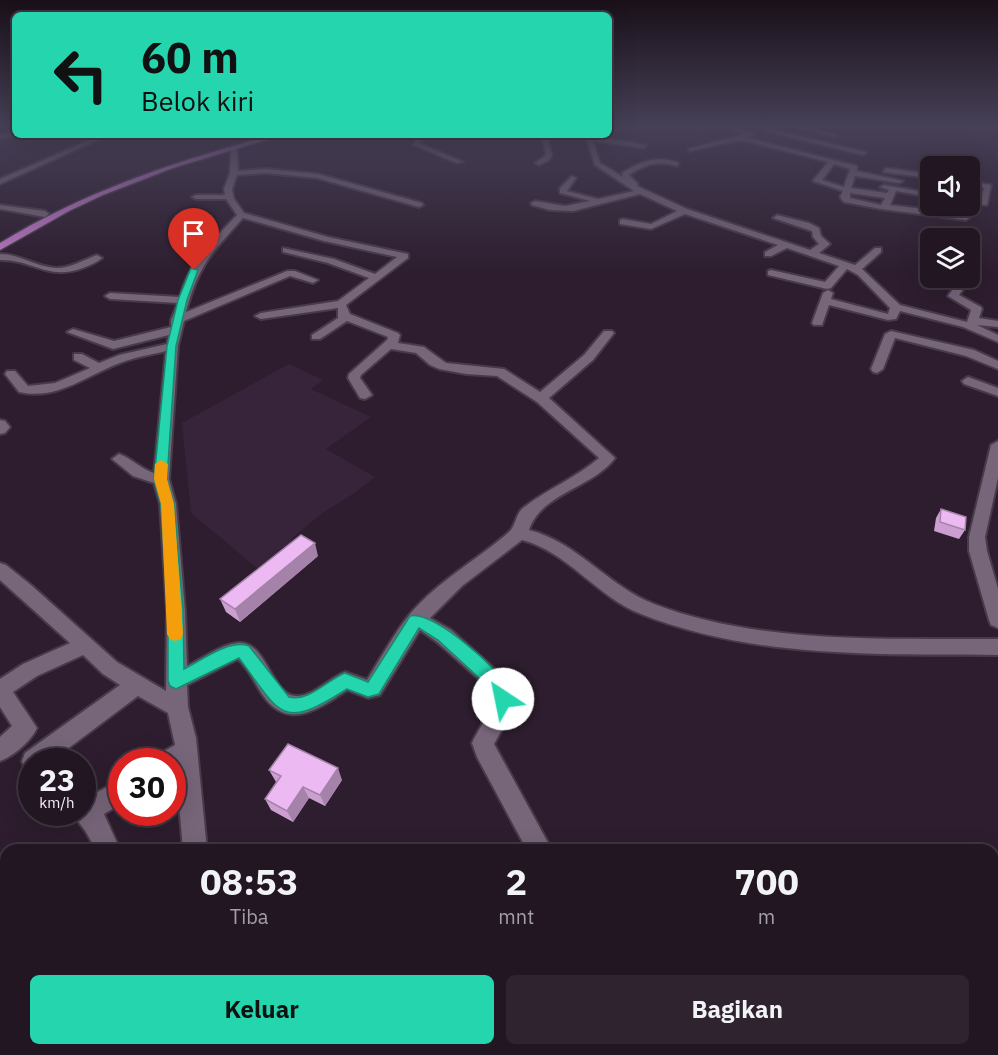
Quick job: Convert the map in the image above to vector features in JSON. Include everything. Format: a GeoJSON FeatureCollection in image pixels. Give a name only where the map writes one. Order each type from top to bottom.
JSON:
{"type":"FeatureCollection","features":[{"type":"Feature","properties":{"kind":"highway"},"geometry":{"type":"LineString","coordinates":[[0,241],[41,217],[96,192],[144,175]]}},
{"type":"Feature","properties":{"kind":"highway"},"geometry":{"type":"LineString","coordinates":[[0,248],[96,192]]}},
{"type":"Feature","properties":{"kind":"street"},"geometry":{"type":"LineString","coordinates":[[0,182],[15,175]]}},
{"type":"Feature","properties":{"kind":"street"},"geometry":{"type":"LineString","coordinates":[[233,175],[228,189],[241,215],[327,239],[405,256],[374,277],[343,310],[335,326],[316,337]]}},
{"type":"Feature","properties":{"kind":"street"},"geometry":{"type":"LineString","coordinates":[[310,175],[419,205]]}},
{"type":"Feature","properties":{"kind":"street"},"geometry":{"type":"LineString","coordinates":[[615,175],[640,191],[684,211],[856,269],[867,277],[889,303],[896,307],[977,314],[998,339]]}},
{"type":"Feature","properties":{"kind":"street"},"geometry":{"type":"LineString","coordinates":[[626,175],[627,179],[640,191]]}},
{"type":"Feature","properties":{"kind":"street"},"geometry":{"type":"LineString","coordinates":[[821,175],[817,183],[841,175]]}},
{"type":"Feature","properties":{"kind":"street"},"geometry":{"type":"LineString","coordinates":[[852,175],[844,197],[847,200],[966,217]]}},
{"type":"Feature","properties":{"kind":"street"},"geometry":{"type":"LineString","coordinates":[[861,175],[891,193],[920,194]]}},
{"type":"Feature","properties":{"kind":"street"},"geometry":{"type":"LineString","coordinates":[[875,175],[920,184]]}},
{"type":"Feature","properties":{"kind":"street"},"geometry":{"type":"LineString","coordinates":[[572,178],[563,190],[564,193],[598,201]]}},
{"type":"Feature","properties":{"kind":"street"},"geometry":{"type":"LineString","coordinates":[[980,185],[988,186],[984,203],[980,203]]}},
{"type":"Feature","properties":{"kind":"street"},"geometry":{"type":"LineString","coordinates":[[535,203],[550,208],[570,208],[640,191],[658,192],[680,199]]}},
{"type":"Feature","properties":{"kind":"street"},"geometry":{"type":"LineString","coordinates":[[885,207],[891,193]]}},
{"type":"Feature","properties":{"kind":"street"},"geometry":{"type":"LineString","coordinates":[[980,194],[986,195]]}},
{"type":"Feature","properties":{"kind":"street"},"geometry":{"type":"LineString","coordinates":[[196,197],[230,197]]}},
{"type":"Feature","properties":{"kind":"street"},"geometry":{"type":"LineString","coordinates":[[0,207],[26,211],[41,217]]}},
{"type":"Feature","properties":{"kind":"street"},"geometry":{"type":"LineString","coordinates":[[16,215],[26,211]]}},
{"type":"Feature","properties":{"kind":"street"},"geometry":{"type":"LineString","coordinates":[[623,222],[646,228],[655,227],[684,211]]}},
{"type":"Feature","properties":{"kind":"street"},"geometry":{"type":"LineString","coordinates":[[0,212],[41,217]]}},
{"type":"Feature","properties":{"kind":"street"},"geometry":{"type":"LineString","coordinates":[[176,748],[176,610],[168,504],[161,479],[172,346],[182,300],[201,259],[241,215]]}},
{"type":"Feature","properties":{"kind":"street"},"geometry":{"type":"LineString","coordinates":[[777,218],[806,225],[816,230],[817,237],[825,244],[812,253]]}},
{"type":"Feature","properties":{"kind":"street"},"geometry":{"type":"LineString","coordinates":[[768,254],[787,244]]}},
{"type":"Feature","properties":{"kind":"street"},"geometry":{"type":"LineString","coordinates":[[286,250],[331,261],[374,277]]}},
{"type":"Feature","properties":{"kind":"street"},"geometry":{"type":"LineString","coordinates":[[856,269],[878,250]]}},
{"type":"Feature","properties":{"kind":"street"},"geometry":{"type":"LineString","coordinates":[[0,257],[12,257],[58,270],[75,267],[97,258]]}},
{"type":"Feature","properties":{"kind":"street"},"geometry":{"type":"LineString","coordinates":[[819,323],[827,286],[844,266]]}},
{"type":"Feature","properties":{"kind":"street"},"geometry":{"type":"LineString","coordinates":[[73,332],[113,345],[176,325],[287,274],[292,273],[313,280]]}},
{"type":"Feature","properties":{"kind":"street"},"geometry":{"type":"LineString","coordinates":[[771,273],[827,286]]}},
{"type":"Feature","properties":{"kind":"street"},"geometry":{"type":"LineString","coordinates":[[959,288],[953,296],[977,314],[998,324]]}},
{"type":"Feature","properties":{"kind":"street"},"geometry":{"type":"LineString","coordinates":[[110,296],[182,300]]}},
{"type":"Feature","properties":{"kind":"street"},"geometry":{"type":"LineString","coordinates":[[825,301],[888,317],[892,317],[896,307]]}},
{"type":"Feature","properties":{"kind":"street"},"geometry":{"type":"LineString","coordinates":[[261,316],[343,310],[392,333],[394,338],[389,345],[355,374],[356,384],[365,394]]}},
{"type":"Feature","properties":{"kind":"street"},"geometry":{"type":"LineString","coordinates":[[542,399],[573,369],[599,350],[608,333]]}},
{"type":"Feature","properties":{"kind":"street"},"geometry":{"type":"LineString","coordinates":[[877,369],[891,334],[970,352],[998,365]]}},
{"type":"Feature","properties":{"kind":"street"},"geometry":{"type":"LineString","coordinates":[[176,681],[236,651],[243,651],[284,703],[296,707],[312,702],[345,681],[373,689],[416,620],[456,581],[519,533],[526,514],[561,489],[589,475],[608,458],[542,399],[500,372],[458,369],[438,364],[420,350],[389,345]]}},
{"type":"Feature","properties":{"kind":"street"},"geometry":{"type":"LineString","coordinates":[[11,374],[24,388],[37,391],[67,383],[127,356],[172,346]]}},
{"type":"Feature","properties":{"kind":"street"},"geometry":{"type":"LineString","coordinates":[[78,357],[98,368]]}},
{"type":"Feature","properties":{"kind":"street"},"geometry":{"type":"LineString","coordinates":[[968,381],[998,392]]}},
{"type":"Feature","properties":{"kind":"street"},"geometry":{"type":"LineString","coordinates":[[0,424],[3,427],[0,430]]}},
{"type":"Feature","properties":{"kind":"street"},"geometry":{"type":"LineString","coordinates":[[997,448],[977,537],[991,573],[998,620]]}},
{"type":"Feature","properties":{"kind":"street"},"geometry":{"type":"LineString","coordinates":[[119,459],[131,470],[149,478],[161,479]]}},
{"type":"Feature","properties":{"kind":"street"},"geometry":{"type":"LineString","coordinates":[[519,533],[542,538],[619,595],[645,608],[728,633],[846,646],[998,647]]}},
{"type":"Feature","properties":{"kind":"street"},"geometry":{"type":"LineString","coordinates":[[0,570],[110,668],[137,686],[177,707]]}},
{"type":"Feature","properties":{"kind":"street"},"geometry":{"type":"LineString","coordinates":[[416,620],[429,625],[444,636],[500,686],[503,699],[501,711],[483,743],[488,758],[537,844]]}},
{"type":"Feature","properties":{"kind":"street"},"geometry":{"type":"LineString","coordinates":[[8,745],[26,727],[0,690],[30,670],[85,645]]}},
{"type":"Feature","properties":{"kind":"street"},"geometry":{"type":"LineString","coordinates":[[51,748],[137,686]]}},
{"type":"Feature","properties":{"kind":"street"},"geometry":{"type":"LineString","coordinates":[[186,805],[194,844]]}},
{"type":"Feature","properties":{"kind":"street"},"geometry":{"type":"LineString","coordinates":[[94,826],[102,844]]}},
{"type":"Feature","properties":{"kind":"shaded area"},"geometry":{"type":"Polygon","coordinates":[[[289,364],[323,380],[311,389],[371,417],[326,449],[375,477],[321,514],[292,538],[288,554],[263,573],[191,513],[182,423],[289,364]]]}},
{"type":"Feature","properties":{"kind":"building"},"geometry":{"type":"Polygon","coordinates":[[[941,509],[966,517],[965,530],[940,522],[941,509]]]}},
{"type":"Feature","properties":{"kind":"building"},"geometry":{"type":"Polygon","coordinates":[[[301,535],[315,543],[235,609],[220,599],[301,535]]]}},
{"type":"Feature","properties":{"kind":"building"},"geometry":{"type":"Polygon","coordinates":[[[288,744],[338,768],[320,795],[303,787],[287,811],[265,799],[281,776],[269,770],[288,744]]]}},
{"type":"Feature","properties":{"kind":"slow traffic"},"geometry":{"type":"LineString","coordinates":[[161,464],[161,479],[168,504],[176,610],[175,634]]}},
{"type":"Feature","properties":{"kind":"route"},"geometry":{"type":"LineString","coordinates":[[194,270],[182,300],[172,346],[161,479],[168,504],[176,610],[176,681],[236,651],[243,651],[284,703],[296,707],[312,702],[345,681],[373,689],[377,686],[416,620],[429,625],[444,636],[495,681],[500,686],[503,699]]}}]}
